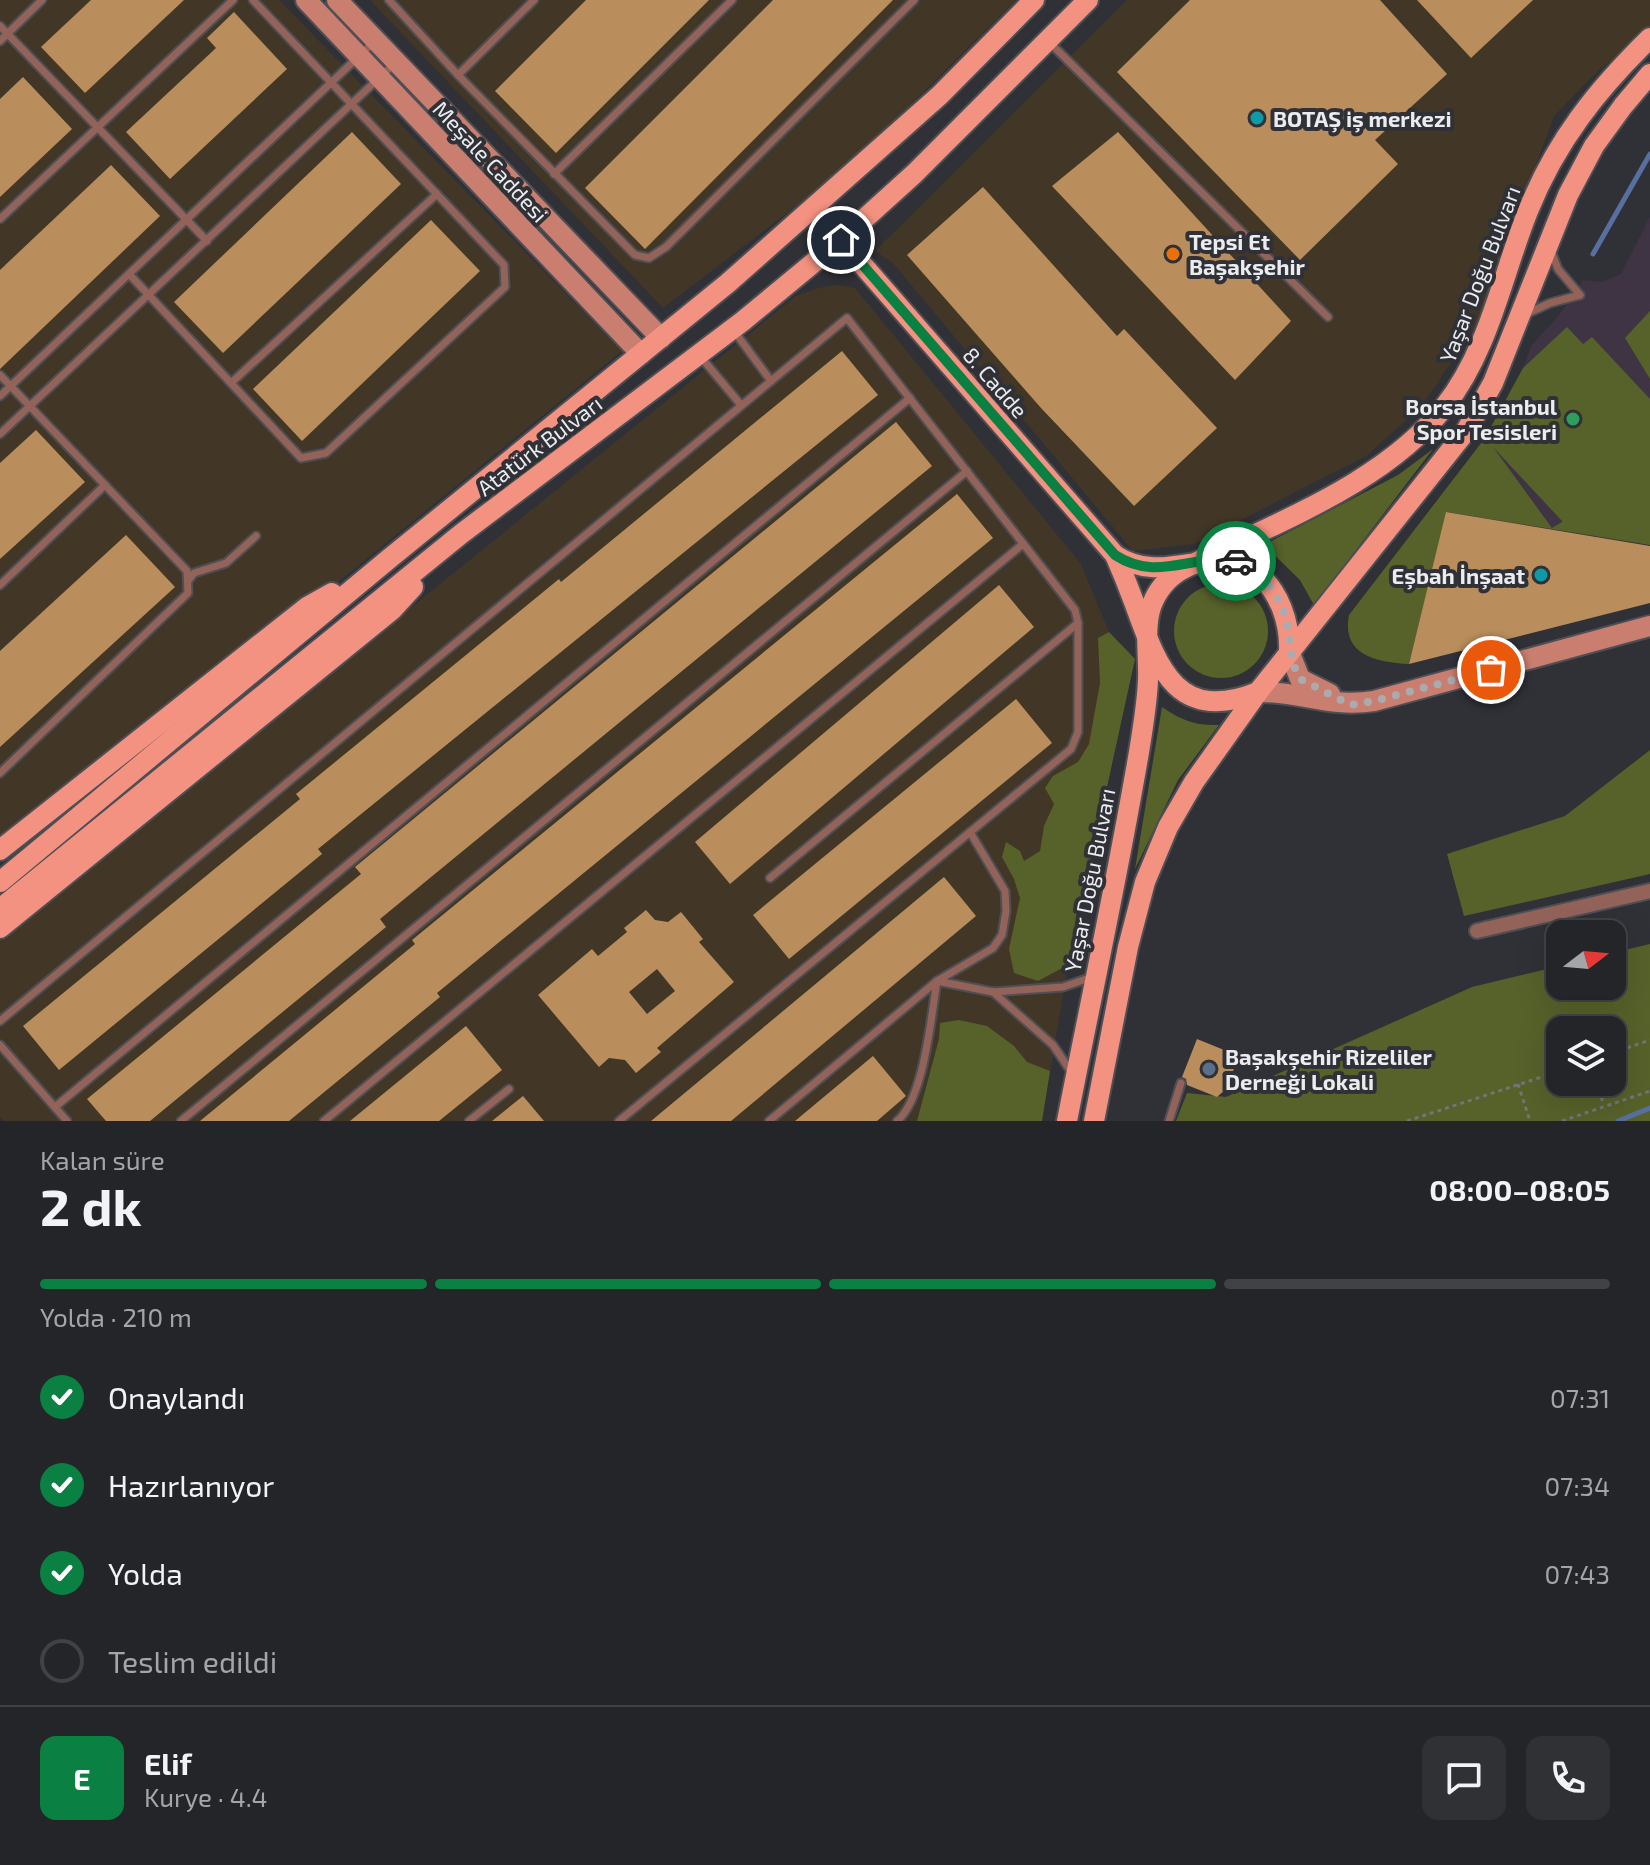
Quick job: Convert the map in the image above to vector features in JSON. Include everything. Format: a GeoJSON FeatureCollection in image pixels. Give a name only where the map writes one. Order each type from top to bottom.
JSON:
{"type":"FeatureCollection","features":[{"type":"Feature","properties":{"kind":"main road","name":"Atatürk Bulvarı"},"geometry":{"type":"LineString","coordinates":[[0,882],[661,338],[860,168],[940,95],[1034,0]]}},
{"type":"Feature","properties":{"kind":"main road","name":"Atatürk Bulvarı"},"geometry":{"type":"LineString","coordinates":[[0,909],[461,534],[733,329],[841,240],[914,174],[1088,0]]}},
{"type":"Feature","properties":{"kind":"main road","name":"Yaşar Doğu Bulvarı"},"geometry":{"type":"LineString","coordinates":[[1067,1121],[1140,748],[1148,685],[1148,621],[1156,595],[1175,574],[1356,483],[1383,466],[1411,443],[1445,407],[1464,380],[1480,344],[1528,210],[1562,142],[1584,109],[1650,38]]}},
{"type":"Feature","properties":{"kind":"main road"},"geometry":{"type":"LineString","coordinates":[[1094,1121],[1128,947],[1145,882],[1168,827],[1194,782],[1258,692],[1466,431],[1493,383],[1568,195],[1594,146],[1650,74]]}},
{"type":"Feature","properties":{"kind":"main road","name":"8. Cadde"},"geometry":{"type":"LineString","coordinates":[[841,240],[1115,555]]}},
{"type":"Feature","properties":{"kind":"main road"},"geometry":{"type":"LineString","coordinates":[[660,384],[661,338]]}},
{"type":"Feature","properties":{"kind":"main road"},"geometry":{"type":"LineString","coordinates":[[0,928],[392,610],[461,534]]}},
{"type":"Feature","properties":{"kind":"main road"},"geometry":{"type":"LineString","coordinates":[[1115,555],[1149,646],[1163,673],[1176,687],[1190,696],[1219,701],[1258,692]]}},
{"type":"Feature","properties":{"kind":"main road","name":"Yaşar Doğu Bulvarı"},"geometry":{"type":"LineString","coordinates":[[1115,555],[1130,565],[1140,567],[1167,568],[1233,560],[1258,574],[1272,587],[1288,628],[1289,651]]}},
{"type":"Feature","properties":{"kind":"main road"},"geometry":{"type":"LineString","coordinates":[[0,850],[307,607],[390,558]]}},
{"type":"Feature","properties":{"kind":"street","name":"Meşale Caddesi"},"geometry":{"type":"LineString","coordinates":[[306,0],[641,354]]}},
{"type":"Feature","properties":{"kind":"street","name":"Meşale Caddesi"},"geometry":{"type":"LineString","coordinates":[[337,0],[661,338]]}},
{"type":"Feature","properties":{"kind":"street"},"geometry":{"type":"LineString","coordinates":[[1258,692],[1277,691],[1351,705],[1650,626]]}},
{"type":"Feature","properties":{"kind":"street"},"geometry":{"type":"LineString","coordinates":[[1289,651],[1300,679],[1351,705]]}},
{"type":"Feature","properties":{"kind":"street"},"geometry":{"type":"LineString","coordinates":[[1477,931],[1650,891]]}},
{"type":"Feature","properties":{"kind":"lane"},"geometry":{"type":"LineString","coordinates":[[0,41],[42,0]]}},
{"type":"Feature","properties":{"kind":"lane"},"geometry":{"type":"LineString","coordinates":[[0,219],[233,0]]}},
{"type":"Feature","properties":{"kind":"lane"},"geometry":{"type":"LineString","coordinates":[[129,274],[301,458],[326,453],[505,287],[504,265],[253,0]]}},
{"type":"Feature","properties":{"kind":"lane"},"geometry":{"type":"LineString","coordinates":[[389,0],[458,75],[635,255],[649,258],[666,247],[914,0]]}},
{"type":"Feature","properties":{"kind":"lane"},"geometry":{"type":"LineString","coordinates":[[458,75],[534,0]]}},
{"type":"Feature","properties":{"kind":"lane"},"geometry":{"type":"LineString","coordinates":[[554,174],[732,0]]}},
{"type":"Feature","properties":{"kind":"lane"},"geometry":{"type":"LineString","coordinates":[[0,26],[207,241]]}},
{"type":"Feature","properties":{"kind":"lane"},"geometry":{"type":"LineString","coordinates":[[0,396],[376,40]]}},
{"type":"Feature","properties":{"kind":"lane"},"geometry":{"type":"LineString","coordinates":[[1047,41],[1328,317]]}},
{"type":"Feature","properties":{"kind":"lane"},"geometry":{"type":"LineString","coordinates":[[0,434],[396,62]]}},
{"type":"Feature","properties":{"kind":"lane"},"geometry":{"type":"LineString","coordinates":[[231,383],[437,194]]}},
{"type":"Feature","properties":{"kind":"lane"},"geometry":{"type":"LineString","coordinates":[[1520,317],[1550,303],[1580,295],[1558,269],[1549,245]]}},
{"type":"Feature","properties":{"kind":"lane"},"geometry":{"type":"LineString","coordinates":[[0,1021],[847,318],[1075,610],[1078,623],[1078,732],[1071,749],[619,1121]]}},
{"type":"Feature","properties":{"kind":"lane"},"geometry":{"type":"LineString","coordinates":[[733,329],[771,381]]}},
{"type":"Feature","properties":{"kind":"lane"},"geometry":{"type":"LineString","coordinates":[[699,354],[741,405]]}},
{"type":"Feature","properties":{"kind":"lane"},"geometry":{"type":"LineString","coordinates":[[0,375],[187,571],[188,581],[188,593],[0,773]]}},
{"type":"Feature","properties":{"kind":"lane"},"geometry":{"type":"LineString","coordinates":[[55,1107],[910,398]]}},
{"type":"Feature","properties":{"kind":"lane"},"geometry":{"type":"LineString","coordinates":[[181,1121],[967,471]]}},
{"type":"Feature","properties":{"kind":"lane"},"geometry":{"type":"LineString","coordinates":[[0,585],[105,485]]}},
{"type":"Feature","properties":{"kind":"lane"},"geometry":{"type":"LineString","coordinates":[[188,581],[194,573],[226,563],[256,536]]}},
{"type":"Feature","properties":{"kind":"lane"},"geometry":{"type":"LineString","coordinates":[[324,1121],[1023,544]]}},
{"type":"Feature","properties":{"kind":"lane"},"geometry":{"type":"LineString","coordinates":[[770,878],[1078,623]]}},
{"type":"Feature","properties":{"kind":"lane"},"geometry":{"type":"LineString","coordinates":[[769,1121],[937,981],[993,948],[1002,935],[1005,891],[970,832]]}},
{"type":"Feature","properties":{"kind":"lane"},"geometry":{"type":"LineString","coordinates":[[937,981],[993,992],[1063,987],[1094,976]]}},
{"type":"Feature","properties":{"kind":"lane"},"geometry":{"type":"LineString","coordinates":[[897,1121],[905,1114],[917,1087],[937,981]]}},
{"type":"Feature","properties":{"kind":"lane"},"geometry":{"type":"LineString","coordinates":[[993,992],[1053,1045],[1075,1079]]}},
{"type":"Feature","properties":{"kind":"lane"},"geometry":{"type":"LineString","coordinates":[[0,1045],[67,1121]]}},
{"type":"Feature","properties":{"kind":"lane"},"geometry":{"type":"LineString","coordinates":[[1169,1121],[1181,1083]]}},
{"type":"Feature","properties":{"kind":"lane"},"geometry":{"type":"LineString","coordinates":[[469,1121],[509,1089]]}},
{"type":"Feature","properties":{"kind":"path"},"geometry":{"type":"LineString","coordinates":[[1626,1048],[1650,1040]]}},
{"type":"Feature","properties":{"kind":"path"},"geometry":{"type":"LineString","coordinates":[[1407,1121],[1546,1075]]}},
{"type":"Feature","properties":{"kind":"path"},"geometry":{"type":"LineString","coordinates":[[1518,1084],[1530,1121]]}},
{"type":"Feature","properties":{"kind":"path"},"geometry":{"type":"LineString","coordinates":[[1562,1121],[1650,1091]]}},
{"type":"Feature","properties":{"kind":"path"},"geometry":{"type":"LineString","coordinates":[[1600,1096],[1604,1107]]}},
{"type":"Feature","properties":{"kind":"shaded area"},"geometry":{"type":"Polygon","coordinates":[[[0,0],[279,0],[622,351],[0,857],[0,0]]]}},
{"type":"Feature","properties":{"kind":"shaded area"},"geometry":{"type":"Polygon","coordinates":[[[370,0],[1016,0],[850,165],[663,308],[370,0]]]}},
{"type":"Feature","properties":{"kind":"shaded area"},"geometry":{"type":"Polygon","coordinates":[[[1127,0],[1650,0],[1650,27],[1596,73],[1554,116],[1477,323],[1422,406],[1366,456],[1194,544],[1133,551],[893,263],[875,251],[1127,0]]]}},
{"type":"Feature","properties":{"kind":"shaded area"},"geometry":{"type":"Polygon","coordinates":[[[1650,217],[1650,545],[1432,510],[1485,438],[1532,345],[1560,314],[1583,280],[1602,282],[1621,274],[1650,217]]]}},
{"type":"Feature","properties":{"kind":"shaded area"},"geometry":{"type":"Polygon","coordinates":[[[837,285],[855,288],[1081,564],[1109,632],[1135,659],[1068,965],[1042,1121],[4,1121],[0,1117],[0,940],[796,296],[837,285]]]}},
{"type":"Feature","properties":{"kind":"green space"},"geometry":{"type":"Polygon","coordinates":[[[1650,311],[1650,379],[1625,338],[1650,311]]]}},
{"type":"Feature","properties":{"kind":"green space"},"geometry":{"type":"Polygon","coordinates":[[[1567,327],[1583,344],[1592,337],[1650,399],[1650,545],[1447,512],[1409,664],[1364,654],[1351,640],[1349,615],[1485,438],[1523,368],[1567,327]],[[1493,447],[1552,528],[1562,521],[1493,447]]]}},
{"type":"Feature","properties":{"kind":"green space"},"geometry":{"type":"Polygon","coordinates":[[[1433,449],[1314,605],[1300,580],[1264,545],[1398,475],[1433,449]]]}},
{"type":"Feature","properties":{"kind":"green space"},"geometry":{"type":"Polygon","coordinates":[[[1221,584],[1239,588],[1254,598],[1264,613],[1268,631],[1264,649],[1254,664],[1239,674],[1221,678],[1203,674],[1188,664],[1178,649],[1174,631],[1178,613],[1188,598],[1203,588],[1221,584]]]}},
{"type":"Feature","properties":{"kind":"green space"},"geometry":{"type":"Polygon","coordinates":[[[1109,632],[1135,659],[1068,965],[1038,981],[1014,973],[1009,949],[1020,898],[1002,857],[1006,842],[1020,851],[1024,861],[1040,851],[1044,826],[1054,804],[1045,788],[1053,776],[1078,762],[1089,744],[1100,683],[1098,638],[1109,632]]]}},
{"type":"Feature","properties":{"kind":"green space"},"geometry":{"type":"Polygon","coordinates":[[[1162,707],[1189,721],[1219,725],[1178,780],[1135,869],[1162,707]]]}},
{"type":"Feature","properties":{"kind":"green space"},"geometry":{"type":"Polygon","coordinates":[[[1650,750],[1650,874],[1464,916],[1447,854],[1565,816],[1650,750]]]}},
{"type":"Feature","properties":{"kind":"green space"},"geometry":{"type":"Polygon","coordinates":[[[1650,944],[1650,1121],[1176,1121],[1187,1093],[1226,1097],[1472,987],[1546,969],[1546,1000],[1626,1000],[1626,950],[1650,944]]]}},
{"type":"Feature","properties":{"kind":"green space"},"geometry":{"type":"Polygon","coordinates":[[[959,1020],[987,1026],[1014,1046],[1027,1062],[1050,1071],[1042,1121],[917,1121],[939,1039],[940,1023],[959,1020]]]}},
{"type":"Feature","properties":{"kind":"building"},"geometry":{"type":"Polygon","coordinates":[[[91,0],[184,0],[85,93],[41,47],[91,0]]]}},
{"type":"Feature","properties":{"kind":"building"},"geometry":{"type":"Polygon","coordinates":[[[586,0],[709,0],[556,153],[495,91],[586,0]]]}},
{"type":"Feature","properties":{"kind":"building"},"geometry":{"type":"Polygon","coordinates":[[[773,0],[893,0],[645,249],[585,188],[773,0]]]}},
{"type":"Feature","properties":{"kind":"building","name":"BOTAŞ iş merkezi"},"geometry":{"type":"Polygon","coordinates":[[[1190,0],[1380,0],[1447,74],[1375,140],[1398,164],[1300,260],[1117,72],[1190,0]]]}},
{"type":"Feature","properties":{"kind":"building"},"geometry":{"type":"Polygon","coordinates":[[[1417,0],[1533,0],[1471,58],[1417,0]]]}},
{"type":"Feature","properties":{"kind":"building"},"geometry":{"type":"Polygon","coordinates":[[[234,12],[287,69],[170,179],[126,132],[216,48],[207,38],[234,12]]]}},
{"type":"Feature","properties":{"kind":"building"},"geometry":{"type":"Polygon","coordinates":[[[23,77],[72,129],[0,197],[0,99],[23,77]]]}},
{"type":"Feature","properties":{"kind":"building"},"geometry":{"type":"Polygon","coordinates":[[[352,132],[401,184],[223,353],[174,302],[352,132]]]}},
{"type":"Feature","properties":{"kind":"building","name":"Tepsi Et Başakşehir"},"geometry":{"type":"Polygon","coordinates":[[[1118,132],[1291,321],[1235,380],[1052,186],[1118,132]]]}},
{"type":"Feature","properties":{"kind":"building"},"geometry":{"type":"Polygon","coordinates":[[[111,165],[160,216],[0,369],[0,270],[111,165]]]}},
{"type":"Feature","properties":{"kind":"building"},"geometry":{"type":"Polygon","coordinates":[[[983,187],[1117,336],[1124,329],[1217,428],[1134,506],[1041,408],[907,255],[983,187]]]}},
{"type":"Feature","properties":{"kind":"building"},"geometry":{"type":"Polygon","coordinates":[[[431,220],[480,271],[302,441],[253,389],[431,220]]]}},
{"type":"Feature","properties":{"kind":"building"},"geometry":{"type":"Polygon","coordinates":[[[842,351],[878,395],[318,849],[322,854],[59,1070],[23,1026],[300,799],[296,794],[842,351]]]}},
{"type":"Feature","properties":{"kind":"building"},"geometry":{"type":"Polygon","coordinates":[[[896,422],[932,466],[380,919],[386,927],[150,1121],[106,1121],[87,1099],[361,874],[355,867],[896,422]]]}},
{"type":"Feature","properties":{"kind":"building"},"geometry":{"type":"Polygon","coordinates":[[[36,430],[85,482],[0,559],[0,463],[36,430]]]}},
{"type":"Feature","properties":{"kind":"building"},"geometry":{"type":"Polygon","coordinates":[[[957,494],[993,538],[437,993],[440,997],[289,1121],[200,1121],[415,944],[412,940],[957,494]]]}},
{"type":"Feature","properties":{"kind":"building","name":"Eşbah İnşaat"},"geometry":{"type":"Polygon","coordinates":[[[1446,512],[1650,546],[1650,603],[1409,664],[1446,512]]]}},
{"type":"Feature","properties":{"kind":"building"},"geometry":{"type":"Polygon","coordinates":[[[126,535],[175,587],[0,747],[0,651],[126,535]]]}},
{"type":"Feature","properties":{"kind":"building"},"geometry":{"type":"Polygon","coordinates":[[[999,585],[1034,627],[730,884],[695,842],[999,585]]]}},
{"type":"Feature","properties":{"kind":"building"},"geometry":{"type":"Polygon","coordinates":[[[1016,699],[1052,743],[789,959],[753,915],[1016,699]]]}},
{"type":"Feature","properties":{"kind":"building"},"geometry":{"type":"Polygon","coordinates":[[[944,877],[976,916],[731,1121],[651,1121],[944,877]]]}},
{"type":"Feature","properties":{"kind":"building"},"geometry":{"type":"Polygon","coordinates":[[[646,910],[655,920],[668,922],[681,912],[703,939],[699,942],[734,982],[657,1048],[661,1052],[636,1073],[625,1060],[609,1058],[599,1067],[538,995],[592,949],[598,956],[627,932],[624,928],[646,910]],[[657,969],[629,992],[647,1014],[675,991],[657,969]]]}},
{"type":"Feature","properties":{"kind":"building"},"geometry":{"type":"Polygon","coordinates":[[[466,1026],[502,1070],[439,1121],[350,1121],[466,1026]]]}},
{"type":"Feature","properties":{"kind":"building","name":"Başakşehir Rizeliler Derneği Lokali"},"geometry":{"type":"Polygon","coordinates":[[[1197,1039],[1239,1056],[1226,1089],[1217,1097],[1187,1085],[1182,1077],[1197,1039]]]}},
{"type":"Feature","properties":{"kind":"building"},"geometry":{"type":"Polygon","coordinates":[[[873,1056],[906,1096],[877,1121],[795,1121],[873,1056]]]}},
{"type":"Feature","properties":{"kind":"building"},"geometry":{"type":"Polygon","coordinates":[[[523,1096],[544,1121],[492,1121],[523,1096]]]}},
{"type":"Feature","properties":{"kind":"waterway"},"geometry":{"type":"LineString","coordinates":[[1593,254],[1650,154]]}},
{"type":"Feature","properties":{"kind":"waterway"},"geometry":{"type":"LineString","coordinates":[[1618,1121],[1650,1108]]}},
{"type":"Feature","properties":{"kind":"way so far"},"geometry":{"type":"LineString","coordinates":[[1236,561],[1272,587],[1286,617],[1289,651],[1300,679],[1351,705],[1491,670]]}},
{"type":"Feature","properties":{"kind":"place","name":"BOTAŞ iş merkezi"},"geometry":{"type":"Point","coordinates":[1257,118]}},
{"type":"Feature","properties":{"kind":"place","name":"Tepsi Et Başakşehir"},"geometry":{"type":"Point","coordinates":[1173,254]}},
{"type":"Feature","properties":{"kind":"place","name":"Borsa İstanbul Spor Tesisleri"},"geometry":{"type":"Point","coordinates":[1573,419]}},
{"type":"Feature","properties":{"kind":"place","name":"Eşbah İnşaat"},"geometry":{"type":"Point","coordinates":[1541,575]}},
{"type":"Feature","properties":{"kind":"place","name":"Başakşehir Rizeliler Derneği Lokali"},"geometry":{"type":"Point","coordinates":[1209,1069]}},
{"type":"Feature","properties":{"kind":"route"},"geometry":{"type":"LineString","coordinates":[[841,240],[1115,555],[1130,565],[1156,568],[1219,559],[1236,561]]}}]}
